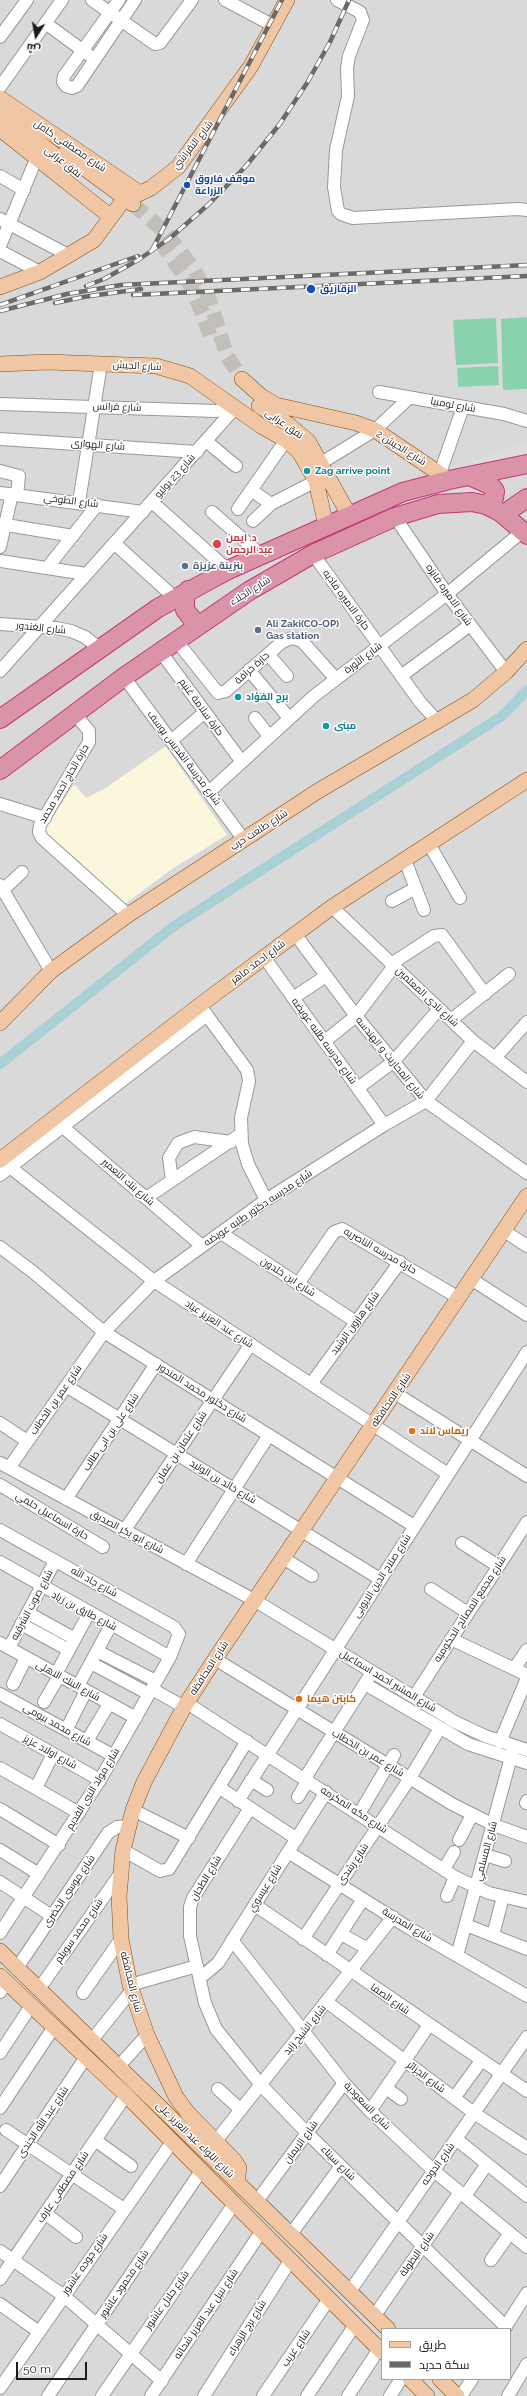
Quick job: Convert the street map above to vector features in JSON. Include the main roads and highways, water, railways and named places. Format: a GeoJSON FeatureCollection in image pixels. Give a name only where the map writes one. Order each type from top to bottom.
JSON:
{"type":"FeatureCollection","features":[{"type":"Feature","properties":{"kind":"highway"},"geometry":{"type":"LineString","coordinates":[[0,720],[158,608],[228,570],[402,492],[445,476],[472,476],[527,464]]}},
{"type":"Feature","properties":{"kind":"highway"},"geometry":{"type":"LineString","coordinates":[[472,476],[490,485],[495,491],[494,498],[486,505]]}},
{"type":"Feature","properties":{"kind":"highway"},"geometry":{"type":"LineString","coordinates":[[507,518],[512,510],[527,498]]}},
{"type":"Feature","properties":{"kind":"highway","name":"شارع الجلاء"},"geometry":{"type":"LineString","coordinates":[[0,770],[124,677],[248,590],[313,554],[395,516],[423,507],[455,502],[472,502],[486,505],[507,518],[525,533]]}},
{"type":"Feature","properties":{"kind":"highway"},"geometry":{"type":"LineString","coordinates":[[182,594],[185,596],[185,610],[194,621],[201,623]]}},
{"type":"Feature","properties":{"kind":"highway"},"geometry":{"type":"LineString","coordinates":[[158,608],[166,608],[178,614],[186,626],[181,636]]}},
{"type":"Feature","properties":{"kind":"main road","name":"شارع النقراشي"},"geometry":{"type":"LineString","coordinates":[[0,287],[40,272],[70,256],[94,240],[126,205],[160,182],[185,158],[238,86],[274,26],[287,0]]}},
{"type":"Feature","properties":{"kind":"main road","name":"شارع مصطفى كامل"},"geometry":{"type":"LineString","coordinates":[[0,98],[126,205]]}},
{"type":"Feature","properties":{"kind":"main road","name":"نفق عرابى"},"geometry":{"type":"LineString","coordinates":[[0,105],[126,205]]}},
{"type":"Feature","properties":{"kind":"main road","name":"نفق عرابى"},"geometry":{"type":"LineString","coordinates":[[0,112],[126,205]]}},
{"type":"Feature","properties":{"kind":"main road"},"geometry":{"type":"LineString","coordinates":[[0,129],[37,157],[126,205]]}},
{"type":"Feature","properties":{"kind":"main road","name":"شارع الجيش"},"geometry":{"type":"LineString","coordinates":[[0,364],[48,362],[156,366],[173,369],[195,379],[234,407],[286,440],[300,453],[316,472]]}},
{"type":"Feature","properties":{"kind":"main road","name":"نفق عرابى"},"geometry":{"type":"LineString","coordinates":[[349,515],[316,472],[308,441],[288,424],[253,403],[238,381],[276,405],[356,423],[375,430]]}},
{"type":"Feature","properties":{"kind":"main road","name":"شارع الجيش 2"},"geometry":{"type":"LineString","coordinates":[[375,430],[445,476]]}},
{"type":"Feature","properties":{"kind":"main road"},"geometry":{"type":"LineString","coordinates":[[316,472],[326,526]]}},
{"type":"Feature","properties":{"kind":"main road","name":"شارع طلعت حرب"},"geometry":{"type":"LineString","coordinates":[[0,1023],[51,971],[128,915],[318,791],[438,722],[473,700],[506,672],[527,649]]}},
{"type":"Feature","properties":{"kind":"main road","name":"شارع احمد ماهر"},"geometry":{"type":"LineString","coordinates":[[4,1162],[58,1123],[204,1010],[264,957],[295,934],[332,907],[527,780]]}},
{"type":"Feature","properties":{"kind":"main road","name":"شارع المحافظه"},"geometry":{"type":"LineString","coordinates":[[237,2181],[239,2172],[237,2164],[178,2102],[147,2035],[131,1988],[121,1939],[120,1874],[123,1850],[133,1810],[144,1782],[186,1705],[215,1659],[338,1479],[527,1196]]}},
{"type":"Feature","properties":{"kind":"main road","name":"شارع اللواء عبد العزيز على"},"geometry":{"type":"LineString","coordinates":[[0,1951],[167,2112],[387,2328]]}},
{"type":"Feature","properties":{"kind":"main road","name":"شارع اللواء عبد العزيز على"},"geometry":{"type":"LineString","coordinates":[[2,1984],[31,2006],[126,2095],[380,2350]]}},
{"type":"Feature","properties":{"kind":"main road"},"geometry":{"type":"LineString","coordinates":[[167,2112],[178,2102]]}},
{"type":"Feature","properties":{"kind":"main road"},"geometry":{"type":"LineString","coordinates":[[266,2237],[283,2238],[289,2232]]}},
{"type":"Feature","properties":{"kind":"main road"},"geometry":{"type":"LineString","coordinates":[[294,2265],[312,2254]]}},
{"type":"Feature","properties":{"kind":"main road"},"geometry":{"type":"LineString","coordinates":[[411,2380],[427,2396]]}},
{"type":"Feature","properties":{"kind":"main road"},"geometry":{"type":"LineString","coordinates":[[441,2380],[457,2396]]}},
{"type":"Feature","properties":{"kind":"waterway"},"geometry":{"type":"LineString","coordinates":[[0,1064],[174,926],[502,716],[527,690]]}},
{"type":"Feature","properties":{"kind":"tunnel"},"geometry":{"type":"LineString","coordinates":[[133,204],[165,232],[194,269],[209,298],[227,356],[242,379]]}},
{"type":"Feature","properties":{"kind":"tunnel"},"geometry":{"type":"LineString","coordinates":[[160,241],[189,283],[203,314],[210,336]]}},
{"type":"Feature","properties":{"kind":"railway"},"geometry":{"type":"LineString","coordinates":[[152,250],[282,0]]}},
{"type":"Feature","properties":{"kind":"railway"},"geometry":{"type":"LineString","coordinates":[[86,286],[104,279],[138,260],[169,239],[209,204],[246,166],[279,125],[307,83],[330,42],[349,0]]}},
{"type":"Feature","properties":{"kind":"railway"},"geometry":{"type":"LineString","coordinates":[[0,305],[138,256]]}},
{"type":"Feature","properties":{"kind":"railway"},"geometry":{"type":"LineString","coordinates":[[0,311],[67,294],[121,285],[527,265]]}},
{"type":"Feature","properties":{"kind":"railway"},"geometry":{"type":"LineString","coordinates":[[133,295],[527,276]]}},
{"type":"Feature","properties":{"kind":"railway"},"geometry":{"type":"LineString","coordinates":[[55,303],[83,297],[141,289]]}},
{"type":"Feature","properties":{"kind":"place","name":"موقف فاروق الزراعة"},"geometry":{"type":"Point","coordinates":[187,185]}},
{"type":"Feature","properties":{"kind":"place","name":"الزقازيق"},"geometry":{"type":"Point","coordinates":[311,289]}},
{"type":"Feature","properties":{"kind":"place","name":"Zag arrive point"},"geometry":{"type":"Point","coordinates":[307,471]}},
{"type":"Feature","properties":{"kind":"place","name":"د. ايمن عبد الرحمن"},"geometry":{"type":"Point","coordinates":[217,544]}},
{"type":"Feature","properties":{"kind":"place","name":"بنزينة عزيزة"},"geometry":{"type":"Point","coordinates":[185,566]}},
{"type":"Feature","properties":{"kind":"place","name":"Ali Zaki(CO-OP) Gas station"},"geometry":{"type":"Point","coordinates":[258,630]}},
{"type":"Feature","properties":{"kind":"place","name":"برج الفؤاد"},"geometry":{"type":"Point","coordinates":[238,697]}},
{"type":"Feature","properties":{"kind":"place","name":"مبنى"},"geometry":{"type":"Point","coordinates":[326,726]}},
{"type":"Feature","properties":{"kind":"place","name":"ريماس لاند"},"geometry":{"type":"Point","coordinates":[412,1431]}},
{"type":"Feature","properties":{"kind":"place","name":"كابتن هيما"},"geometry":{"type":"Point","coordinates":[299,1699]}}]}
